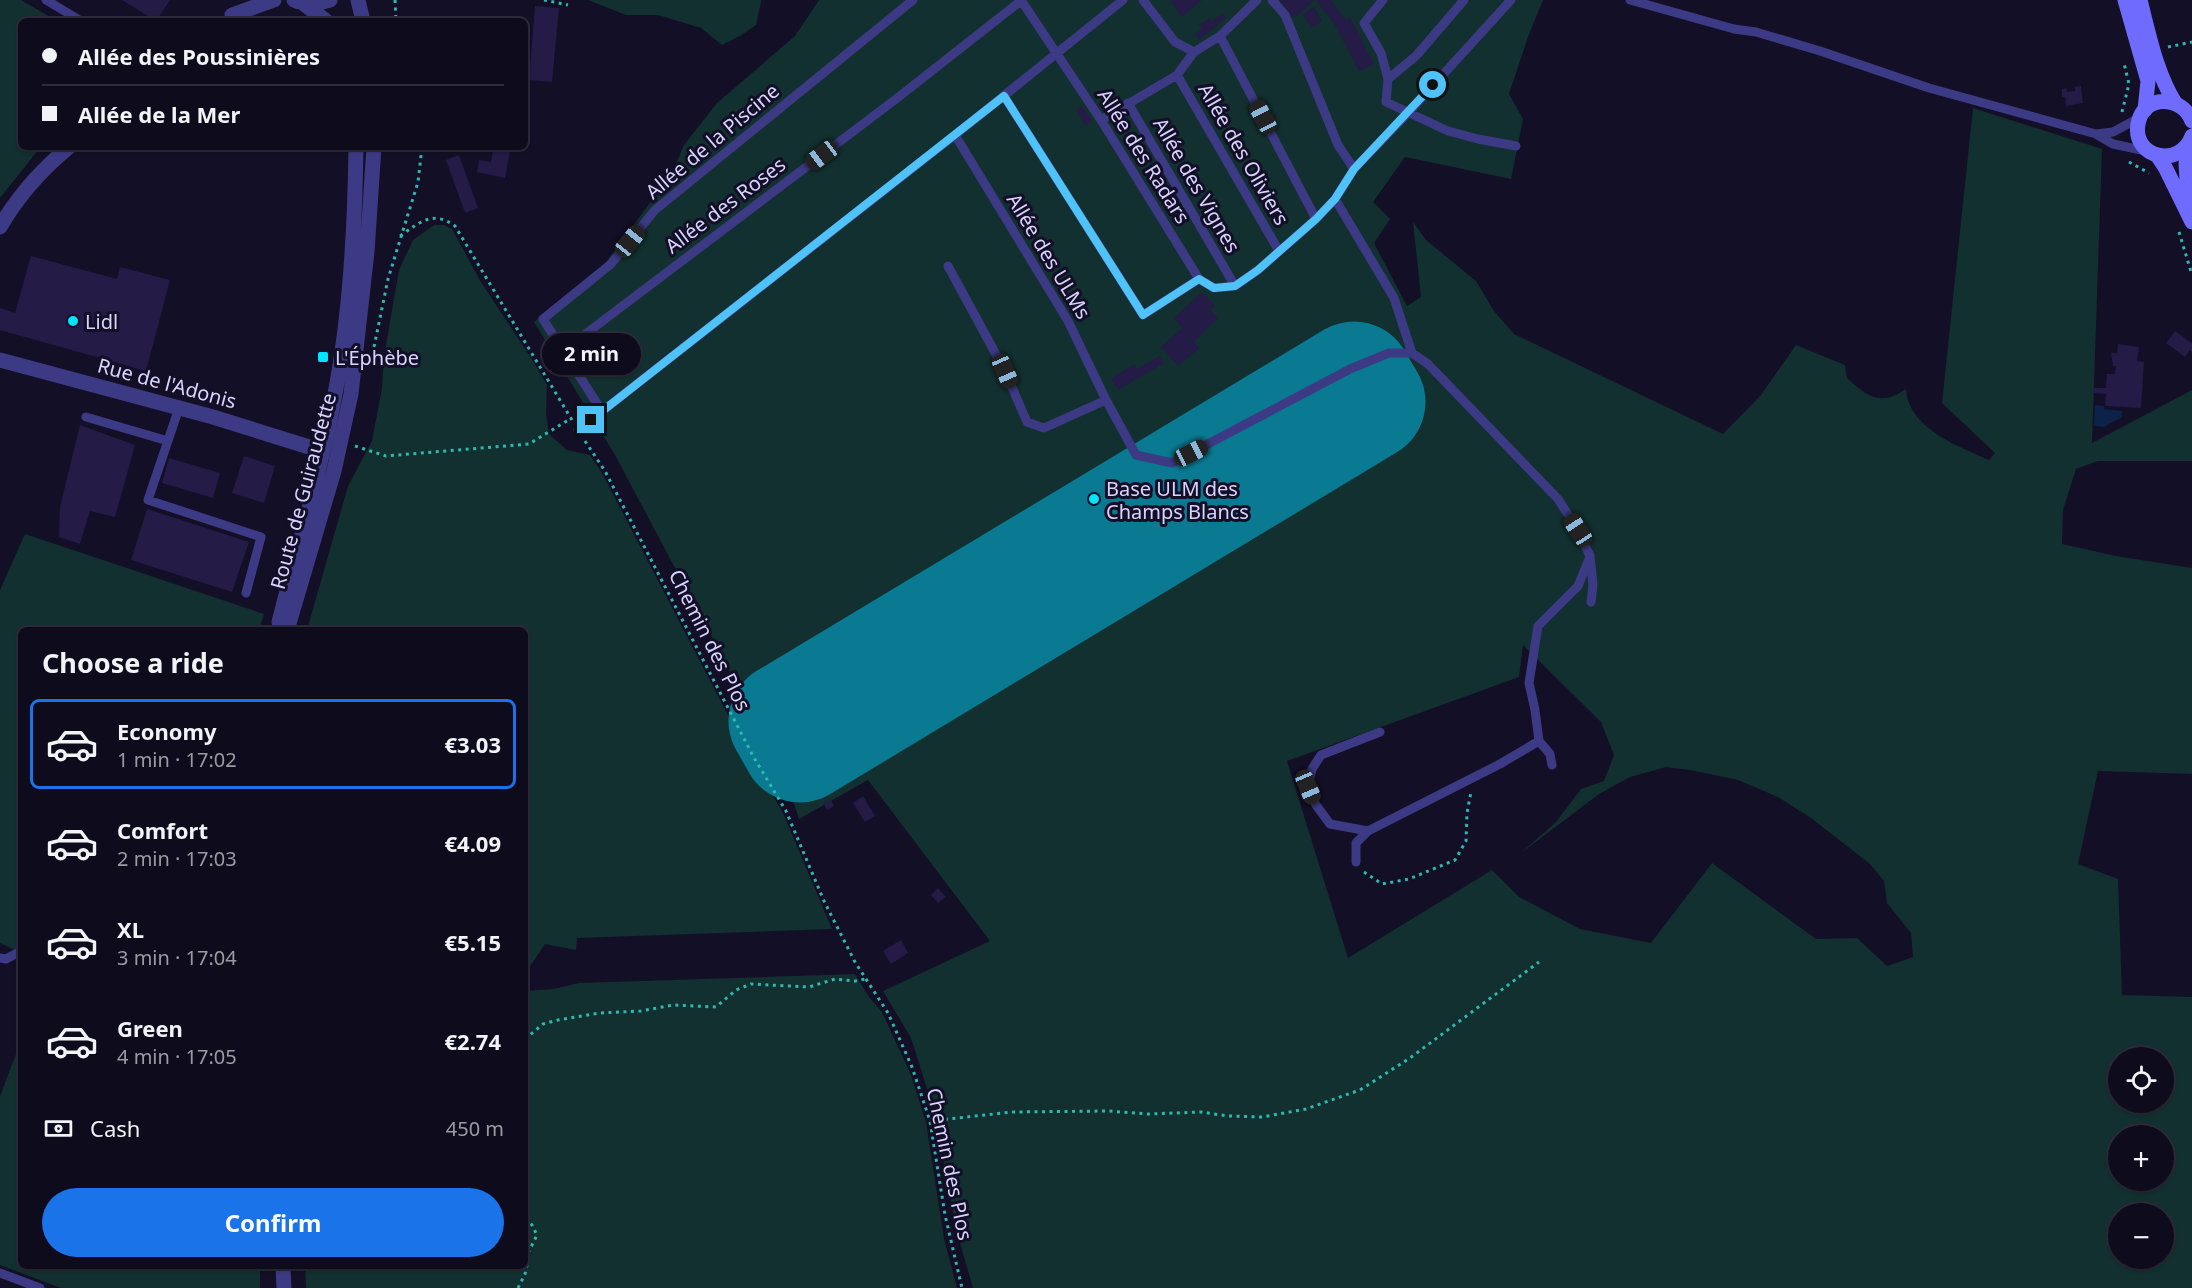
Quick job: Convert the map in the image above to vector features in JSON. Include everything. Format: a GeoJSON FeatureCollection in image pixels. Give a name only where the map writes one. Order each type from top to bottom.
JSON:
{"type":"FeatureCollection","features":[{"type":"Feature","properties":{"kind":"main road"},"geometry":{"type":"LineString","coordinates":[[2125,0],[2148,81],[2138,124],[2138,136],[2165,167],[2191,218]]}},
{"type":"Feature","properties":{"kind":"main road"},"geometry":{"type":"LineString","coordinates":[[2140,0],[2166,87],[2182,103],[2192,121]]}},
{"type":"Feature","properties":{"kind":"main road"},"geometry":{"type":"LineString","coordinates":[[2142,114],[2150,105],[2162,101],[2182,103]]}},
{"type":"Feature","properties":{"kind":"main road"},"geometry":{"type":"LineString","coordinates":[[2153,154],[2171,156],[2178,154],[2190,141]]}},
{"type":"Feature","properties":{"kind":"main road"},"geometry":{"type":"LineString","coordinates":[[2190,141],[2186,164],[2191,218]]}},
{"type":"Feature","properties":{"kind":"street"},"geometry":{"type":"LineString","coordinates":[[228,18],[243,0]]}},
{"type":"Feature","properties":{"kind":"street"},"geometry":{"type":"LineString","coordinates":[[228,18],[274,0]]}},
{"type":"Feature","properties":{"kind":"street"},"geometry":{"type":"LineString","coordinates":[[299,2],[320,3],[330,0]]}},
{"type":"Feature","properties":{"kind":"street"},"geometry":{"type":"LineString","coordinates":[[358,0],[362,18]]}},
{"type":"Feature","properties":{"kind":"street"},"geometry":{"type":"LineString","coordinates":[[299,2],[322,18]]}},
{"type":"Feature","properties":{"kind":"street"},"geometry":{"type":"LineString","coordinates":[[0,227],[22,193],[66,150]]}},
{"type":"Feature","properties":{"kind":"street","name":"Route de Guiraudette"},"geometry":{"type":"LineString","coordinates":[[278,627],[322,451],[343,350],[353,231],[356,150]]}},
{"type":"Feature","properties":{"kind":"street","name":"Route de Guiraudette"},"geometry":{"type":"LineString","coordinates":[[287,627],[342,440],[357,352],[374,150]]}},
{"type":"Feature","properties":{"kind":"street","name":"Rue de l'Adonis"},"geometry":{"type":"LineString","coordinates":[[0,360],[179,408],[322,451]]}},
{"type":"Feature","properties":{"kind":"street","name":"Route de Guiraudette"},"geometry":{"type":"LineString","coordinates":[[287,627],[328,458],[322,451]]}},
{"type":"Feature","properties":{"kind":"street"},"geometry":{"type":"LineString","coordinates":[[283,1269],[284,1288]]}},
{"type":"Feature","properties":{"kind":"lane"},"geometry":{"type":"LineString","coordinates":[[46,0],[76,18]]}},
{"type":"Feature","properties":{"kind":"lane","name":"Allée de la Piscine"},"geometry":{"type":"LineString","coordinates":[[563,351],[543,319],[611,264],[655,210],[913,0]]}},
{"type":"Feature","properties":{"kind":"lane","name":"Allée des Radars"},"geometry":{"type":"LineString","coordinates":[[1022,0],[1058,52],[1199,279]]}},
{"type":"Feature","properties":{"kind":"lane","name":"Allée des Roses"},"geometry":{"type":"LineString","coordinates":[[563,351],[896,99],[1022,0]]}},
{"type":"Feature","properties":{"kind":"lane"},"geometry":{"type":"LineString","coordinates":[[578,430],[603,413],[1123,0]]}},
{"type":"Feature","properties":{"kind":"lane"},"geometry":{"type":"LineString","coordinates":[[1143,0],[1175,42],[1194,52]]}},
{"type":"Feature","properties":{"kind":"lane"},"geometry":{"type":"LineString","coordinates":[[1101,120],[1177,75],[1194,52],[1220,36],[1257,0]]}},
{"type":"Feature","properties":{"kind":"lane"},"geometry":{"type":"LineString","coordinates":[[1272,0],[1285,15],[1338,145],[1354,169]]}},
{"type":"Feature","properties":{"kind":"lane"},"geometry":{"type":"LineString","coordinates":[[1383,0],[1364,23],[1381,53],[1388,79],[1386,102],[1448,131],[1516,146]]}},
{"type":"Feature","properties":{"kind":"lane"},"geometry":{"type":"LineString","coordinates":[[1388,79],[1416,56],[1464,0]]}},
{"type":"Feature","properties":{"kind":"lane"},"geometry":{"type":"LineString","coordinates":[[1004,96],[1143,315],[1199,279],[1214,288],[1235,286],[1258,270],[1316,219],[1335,199],[1354,169],[1511,0]]}},
{"type":"Feature","properties":{"kind":"lane"},"geometry":{"type":"LineString","coordinates":[[1630,0],[1734,29],[1756,32],[1929,88],[2096,134],[2113,144],[2153,154]]}},
{"type":"Feature","properties":{"kind":"lane"},"geometry":{"type":"LineString","coordinates":[[1220,36],[1316,219]]}},
{"type":"Feature","properties":{"kind":"lane","name":"Allée des Oliviers"},"geometry":{"type":"LineString","coordinates":[[1177,75],[1279,251]]}},
{"type":"Feature","properties":{"kind":"lane","name":"Allée des Vignes"},"geometry":{"type":"LineString","coordinates":[[1128,103],[1235,286]]}},
{"type":"Feature","properties":{"kind":"lane"},"geometry":{"type":"LineString","coordinates":[[2096,134],[2113,132],[2142,114]]}},
{"type":"Feature","properties":{"kind":"lane","name":"Allée des ULMs"},"geometry":{"type":"LineString","coordinates":[[955,135],[1068,321],[1106,400],[1136,455],[1172,463],[1350,369],[1389,354],[1412,354]]}},
{"type":"Feature","properties":{"kind":"lane"},"geometry":{"type":"LineString","coordinates":[[1335,199],[1394,298],[1412,354],[1428,364],[1558,499],[1578,530],[1590,556],[1593,585],[1591,602]]}},
{"type":"Feature","properties":{"kind":"lane"},"geometry":{"type":"LineString","coordinates":[[948,266],[1005,371],[1027,422],[1044,428],[1106,400]]}},
{"type":"Feature","properties":{"kind":"lane"},"geometry":{"type":"LineString","coordinates":[[563,351],[603,413]]}},
{"type":"Feature","properties":{"kind":"lane"},"geometry":{"type":"LineString","coordinates":[[179,408],[148,500],[261,537],[246,593]]}},
{"type":"Feature","properties":{"kind":"lane"},"geometry":{"type":"LineString","coordinates":[[86,417],[168,441]]}},
{"type":"Feature","properties":{"kind":"lane"},"geometry":{"type":"LineString","coordinates":[[1552,765],[1550,754],[1539,741],[1529,683],[1538,626],[1578,586],[1590,556]]}},
{"type":"Feature","properties":{"kind":"lane"},"geometry":{"type":"LineString","coordinates":[[1368,831],[1330,824],[1316,805],[1308,787],[1312,769],[1321,755],[1380,732]]}},
{"type":"Feature","properties":{"kind":"lane"},"geometry":{"type":"LineString","coordinates":[[1356,862],[1356,843],[1368,831],[1477,776],[1539,741]]}},
{"type":"Feature","properties":{"kind":"lane"},"geometry":{"type":"LineString","coordinates":[[0,958],[6,959],[18,953]]}},
{"type":"Feature","properties":{"kind":"lane"},"geometry":{"type":"LineString","coordinates":[[0,1273],[40,1288]]}},
{"type":"Feature","properties":{"kind":"path"},"geometry":{"type":"LineString","coordinates":[[395,0],[396,18]]}},
{"type":"Feature","properties":{"kind":"path"},"geometry":{"type":"LineString","coordinates":[[544,0],[568,5]]}},
{"type":"Feature","properties":{"kind":"path"},"geometry":{"type":"LineString","coordinates":[[357,352],[373,354],[388,279],[418,182],[422,150]]}},
{"type":"Feature","properties":{"kind":"path","name":"Chemin des Plos"},"geometry":{"type":"LineString","coordinates":[[400,236],[413,226],[432,218],[444,218],[455,226],[605,471],[753,756],[786,812],[824,901],[866,979],[888,1013],[912,1067],[930,1121],[945,1215],[962,1288]]}},
{"type":"Feature","properties":{"kind":"path"},"geometry":{"type":"LineString","coordinates":[[342,440],[386,456],[529,444],[571,418]]}},
{"type":"Feature","properties":{"kind":"path"},"geometry":{"type":"LineString","coordinates":[[1356,862],[1366,874],[1382,884],[1409,879],[1455,861],[1466,841],[1467,813],[1471,791],[1477,776]]}},
{"type":"Feature","properties":{"kind":"path"},"geometry":{"type":"LineString","coordinates":[[930,1121],[1012,1112],[1108,1111],[1148,1114],[1201,1112],[1262,1117],[1306,1109],[1360,1090],[1410,1058],[1539,962]]}},
{"type":"Feature","properties":{"kind":"path"},"geometry":{"type":"LineString","coordinates":[[528,1036],[543,1024],[600,1013],[641,1011],[673,1005],[716,1007],[736,990],[751,984],[809,987],[835,979],[855,981],[866,979]]}},
{"type":"Feature","properties":{"kind":"path"},"geometry":{"type":"LineString","coordinates":[[528,1222],[537,1235],[528,1253]]}},
{"type":"Feature","properties":{"kind":"path"},"geometry":{"type":"LineString","coordinates":[[518,1288],[526,1269]]}},
{"type":"Feature","properties":{"kind":"green space"},"geometry":{"type":"Polygon","coordinates":[[[0,0],[21,0],[52,18],[18,18],[18,150],[40,150],[0,198],[0,0]]]}},
{"type":"Feature","properties":{"kind":"green space"},"geometry":{"type":"Polygon","coordinates":[[[588,0],[761,0],[761,2],[756,25],[722,45],[701,28],[658,15],[626,15],[588,0]]]}},
{"type":"Feature","properties":{"kind":"green space"},"geometry":{"type":"Polygon","coordinates":[[[819,0],[1543,0],[1509,94],[1523,119],[1511,179],[1405,157],[1373,202],[1390,219],[1374,243],[1407,306],[1421,297],[1413,222],[1426,240],[1476,281],[1494,311],[1514,334],[1723,434],[1761,395],[1796,345],[1845,365],[1847,378],[1874,397],[1889,397],[1906,389],[1915,415],[1925,425],[1950,442],[1989,460],[1995,453],[1942,403],[1973,108],[2102,149],[2092,443],[2192,390],[2192,461],[2098,461],[2076,469],[2063,510],[2062,544],[2116,556],[2192,568],[2192,774],[2098,771],[2078,864],[2118,879],[2122,995],[2192,997],[2192,1288],[973,1288],[956,1229],[935,1114],[911,1038],[883,991],[990,941],[868,780],[799,819],[785,775],[615,455],[534,322],[603,266],[672,173],[684,145],[717,103],[795,36],[819,0]],[[1523,645],[1519,677],[1287,761],[1348,958],[1492,870],[1519,897],[1580,929],[1651,943],[1712,863],[1816,939],[1857,938],[1887,966],[1913,957],[1911,933],[1887,903],[1884,881],[1870,864],[1811,818],[1778,797],[1738,780],[1666,767],[1630,777],[1599,794],[1521,853],[1556,822],[1581,789],[1604,781],[1614,755],[1601,722],[1523,645]]]}},
{"type":"Feature","properties":{"kind":"green space"},"geometry":{"type":"Polygon","coordinates":[[[434,225],[444,225],[452,229],[481,282],[547,385],[546,413],[549,434],[567,450],[590,455],[602,473],[744,746],[783,813],[832,929],[577,938],[576,950],[545,944],[528,970],[528,627],[308,627],[348,486],[372,441],[399,270],[413,240],[434,225]]]}},
{"type":"Feature","properties":{"kind":"green space"},"geometry":{"type":"Polygon","coordinates":[[[25,534],[264,614],[260,627],[18,627],[18,952],[0,943],[0,590],[25,534]]]}},
{"type":"Feature","properties":{"kind":"green space"},"geometry":{"type":"Polygon","coordinates":[[[855,974],[869,997],[882,1012],[911,1075],[926,1122],[944,1239],[957,1288],[306,1288],[305,1269],[528,1269],[528,991],[554,989],[579,983],[855,974]]]}},
{"type":"Feature","properties":{"kind":"green space"},"geometry":{"type":"Polygon","coordinates":[[[18,1049],[18,1269],[260,1269],[260,1288],[61,1288],[0,1265],[0,1096],[18,1049]]]}},
{"type":"Feature","properties":{"kind":"water"},"geometry":{"type":"Polygon","coordinates":[[[2095,405],[2104,406],[2104,409],[2122,411],[2122,417],[2104,427],[2094,426],[2095,405]]]}},
{"type":"Feature","properties":{"kind":"building"},"geometry":{"type":"Polygon","coordinates":[[[122,0],[170,0],[158,18],[151,18],[122,0]]]}},
{"type":"Feature","properties":{"kind":"building"},"geometry":{"type":"Polygon","coordinates":[[[1173,0],[1202,0],[1182,17],[1171,2],[1173,0]]]}},
{"type":"Feature","properties":{"kind":"building"},"geometry":{"type":"Polygon","coordinates":[[[1279,0],[1315,0],[1294,18],[1279,0]]]}},
{"type":"Feature","properties":{"kind":"building"},"geometry":{"type":"Polygon","coordinates":[[[1316,0],[1331,0],[1346,20],[1350,17],[1374,64],[1359,71],[1335,25],[1316,0]]]}},
{"type":"Feature","properties":{"kind":"building"},"geometry":{"type":"Polygon","coordinates":[[[535,6],[559,8],[552,82],[529,80],[535,6]]]}},
{"type":"Feature","properties":{"kind":"building"},"geometry":{"type":"Polygon","coordinates":[[[1314,7],[1322,21],[1311,28],[1303,14],[1314,7]]]}},
{"type":"Feature","properties":{"kind":"building"},"geometry":{"type":"Polygon","coordinates":[[[1223,13],[1226,18],[1199,40],[1195,34],[1202,29],[1199,25],[1210,18],[1212,21],[1223,13]]]}},
{"type":"Feature","properties":{"kind":"building"},"geometry":{"type":"Polygon","coordinates":[[[2081,86],[2083,103],[2066,106],[2065,97],[2062,97],[2062,89],[2066,88],[2067,92],[2075,91],[2075,87],[2081,86]]]}},
{"type":"Feature","properties":{"kind":"building"},"geometry":{"type":"Polygon","coordinates":[[[1082,106],[1092,121],[1085,126],[1076,110],[1082,106]]]}},
{"type":"Feature","properties":{"kind":"building"},"geometry":{"type":"Polygon","coordinates":[[[488,150],[510,150],[505,178],[477,172],[479,160],[491,162],[493,151],[488,150]]]}},
{"type":"Feature","properties":{"kind":"building"},"geometry":{"type":"Polygon","coordinates":[[[459,155],[478,208],[465,213],[446,160],[459,155]]]}},
{"type":"Feature","properties":{"kind":"building","name":"Lidl"},"geometry":{"type":"Polygon","coordinates":[[[31,256],[117,279],[120,267],[170,280],[146,371],[0,330],[0,308],[15,313],[31,256]]]}},
{"type":"Feature","properties":{"kind":"building"},"geometry":{"type":"Polygon","coordinates":[[[1202,292],[1215,306],[1210,310],[1218,318],[1194,342],[1199,348],[1178,366],[1161,347],[1182,328],[1174,318],[1202,292]]]}},
{"type":"Feature","properties":{"kind":"building"},"geometry":{"type":"Polygon","coordinates":[[[2175,331],[2192,343],[2192,352],[2190,350],[2185,357],[2166,343],[2175,331]]]}},
{"type":"Feature","properties":{"kind":"building"},"geometry":{"type":"Polygon","coordinates":[[[2118,344],[2139,347],[2137,361],[2144,362],[2141,408],[2105,406],[2106,394],[2093,393],[2094,388],[2106,388],[2107,374],[2115,374],[2116,366],[2113,366],[2111,353],[2117,353],[2118,344]]]}},
{"type":"Feature","properties":{"kind":"building"},"geometry":{"type":"Polygon","coordinates":[[[1160,356],[1164,363],[1118,390],[1111,379],[1134,364],[1137,369],[1160,356]]]}},
{"type":"Feature","properties":{"kind":"building"},"geometry":{"type":"Polygon","coordinates":[[[80,425],[135,445],[115,517],[90,511],[80,544],[59,537],[60,507],[80,425]]]}},
{"type":"Feature","properties":{"kind":"building"},"geometry":{"type":"Polygon","coordinates":[[[244,456],[275,466],[264,503],[232,493],[244,456]]]}},
{"type":"Feature","properties":{"kind":"building"},"geometry":{"type":"Polygon","coordinates":[[[169,458],[220,473],[213,498],[162,483],[169,458]]]}},
{"type":"Feature","properties":{"kind":"building"},"geometry":{"type":"Polygon","coordinates":[[[147,509],[249,542],[232,592],[131,560],[147,509]]]}},
{"type":"Feature","properties":{"kind":"building"},"geometry":{"type":"Polygon","coordinates":[[[863,796],[875,816],[865,822],[853,803],[863,796]]]}},
{"type":"Feature","properties":{"kind":"building"},"geometry":{"type":"Polygon","coordinates":[[[831,800],[834,806],[827,810],[823,803],[831,800]]]}},
{"type":"Feature","properties":{"kind":"building"},"geometry":{"type":"Polygon","coordinates":[[[938,888],[946,897],[938,903],[931,895],[938,888]]]}},
{"type":"Feature","properties":{"kind":"building"},"geometry":{"type":"Polygon","coordinates":[[[901,940],[908,953],[891,964],[883,951],[901,940]]]}},
{"type":"Feature","properties":{"kind":"runway"},"geometry":{"type":"LineString","coordinates":[[1354,380],[1367,402],[800,744],[787,721],[1354,380]]}},
{"type":"Feature","properties":{"kind":"place","name":"Lidl"},"geometry":{"type":"Point","coordinates":[73,321]}},
{"type":"Feature","properties":{"kind":"place","name":"L'Éphèbe"},"geometry":{"type":"Point","coordinates":[323,357]}},
{"type":"Feature","properties":{"kind":"place","name":"Base ULM des Champs Blancs"},"geometry":{"type":"Point","coordinates":[1094,499]}},
{"type":"Feature","properties":{"kind":"route"},"geometry":{"type":"LineString","coordinates":[[591,420],[603,413],[1004,96],[1143,315],[1199,279],[1214,288],[1235,286],[1258,270],[1316,219],[1335,199],[1354,169],[1433,85]]}}]}
